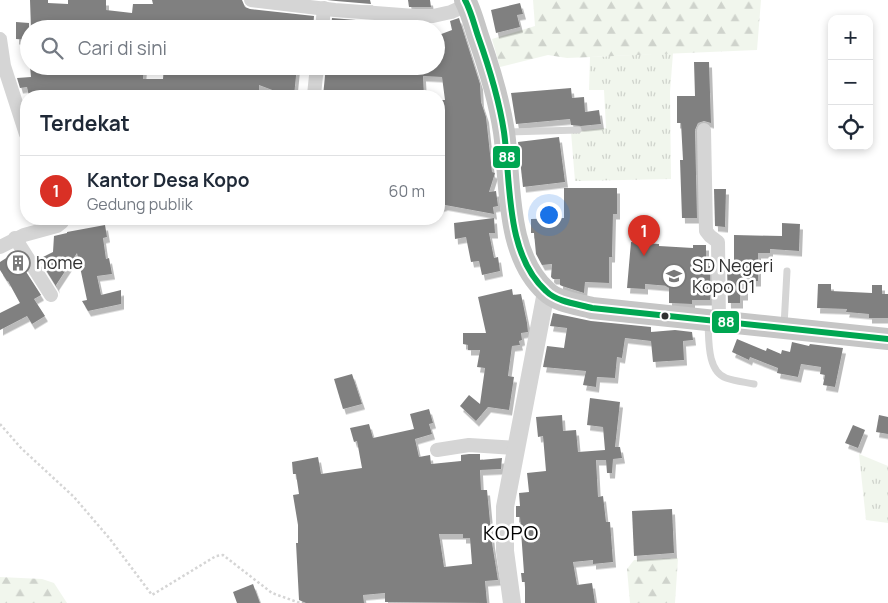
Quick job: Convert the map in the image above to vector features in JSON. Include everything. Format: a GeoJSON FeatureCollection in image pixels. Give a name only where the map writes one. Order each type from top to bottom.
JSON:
{"type":"FeatureCollection","features":[{"type":"Feature","properties":{"kind":"highway"},"geometry":{"type":"LineString","coordinates":[[466,3],[497,99],[504,133],[514,226],[520,252],[546,292],[565,301],[592,308],[888,339]]}},
{"type":"Feature","properties":{"kind":"street"},"geometry":{"type":"LineString","coordinates":[[251,0],[374,14],[433,16],[451,12],[466,3]]}},
{"type":"Feature","properties":{"kind":"street"},"geometry":{"type":"LineString","coordinates":[[323,20],[324,8]]}},
{"type":"Feature","properties":{"kind":"street"},"geometry":{"type":"LineString","coordinates":[[0,39],[4,66],[20,115]]}},
{"type":"Feature","properties":{"kind":"street"},"geometry":{"type":"LineString","coordinates":[[315,90],[316,75]]}},
{"type":"Feature","properties":{"kind":"street"},"geometry":{"type":"LineString","coordinates":[[704,130],[706,230],[718,242],[713,321]]}},
{"type":"Feature","properties":{"kind":"street"},"geometry":{"type":"LineString","coordinates":[[0,247],[15,238],[58,225]]}},
{"type":"Feature","properties":{"kind":"street"},"geometry":{"type":"LineString","coordinates":[[15,238],[50,295]]}},
{"type":"Feature","properties":{"kind":"street"},"geometry":{"type":"LineString","coordinates":[[512,603],[505,551],[505,507],[546,292]]}},
{"type":"Feature","properties":{"kind":"street"},"geometry":{"type":"LineString","coordinates":[[437,450],[469,445],[516,448]]}},
{"type":"Feature","properties":{"kind":"lane"},"geometry":{"type":"LineString","coordinates":[[504,133],[578,130]]}},
{"type":"Feature","properties":{"kind":"lane"},"geometry":{"type":"LineString","coordinates":[[784,329],[787,271]]}},
{"type":"Feature","properties":{"kind":"lane"},"geometry":{"type":"LineString","coordinates":[[713,321],[711,359],[716,372],[724,378],[754,384]]}},
{"type":"Feature","properties":{"kind":"path"},"geometry":{"type":"LineString","coordinates":[[0,424],[21,448],[74,497],[110,539],[152,595],[216,556],[223,555],[272,593],[300,603]]}},
{"type":"Feature","properties":{"kind":"green space"},"geometry":{"type":"Polygon","coordinates":[[[533,0],[761,0],[757,50],[567,58],[548,55],[500,67],[492,39],[535,26],[533,0]]]}},
{"type":"Feature","properties":{"kind":"green space"},"geometry":{"type":"Polygon","coordinates":[[[673,53],[670,92],[671,179],[575,181],[571,132],[606,128],[604,90],[589,90],[590,57],[673,53]]]}},
{"type":"Feature","properties":{"kind":"green space"},"geometry":{"type":"Polygon","coordinates":[[[859,454],[888,466],[888,523],[866,520],[859,454]]]}},
{"type":"Feature","properties":{"kind":"green space"},"geometry":{"type":"Polygon","coordinates":[[[678,558],[675,603],[630,603],[627,569],[634,560],[678,558]]]}},
{"type":"Feature","properties":{"kind":"green space"},"geometry":{"type":"Polygon","coordinates":[[[0,577],[42,579],[54,583],[67,603],[0,603],[0,577]]]}},
{"type":"Feature","properties":{"kind":"building"},"geometry":{"type":"Polygon","coordinates":[[[30,0],[48,0],[48,3],[68,4],[68,0],[106,0],[106,10],[132,13],[133,4],[153,4],[152,0],[242,0],[245,7],[250,9],[314,16],[314,20],[31,20],[30,0]]]}},
{"type":"Feature","properties":{"kind":"building"},"geometry":{"type":"Polygon","coordinates":[[[327,0],[370,0],[371,4],[336,1],[327,0]]]}},
{"type":"Feature","properties":{"kind":"building"},"geometry":{"type":"Polygon","coordinates":[[[408,0],[430,0],[431,7],[409,7],[408,0]]]}},
{"type":"Feature","properties":{"kind":"building"},"geometry":{"type":"Polygon","coordinates":[[[520,3],[523,14],[517,15],[520,27],[496,33],[491,10],[520,3]]]}},
{"type":"Feature","properties":{"kind":"building"},"geometry":{"type":"Polygon","coordinates":[[[332,18],[356,20],[332,20],[332,18]]]}},
{"type":"Feature","properties":{"kind":"building"},"geometry":{"type":"Polygon","coordinates":[[[459,18],[480,84],[492,172],[495,173],[489,192],[496,191],[498,206],[493,207],[494,214],[445,205],[445,90],[442,77],[423,76],[424,90],[324,90],[325,75],[445,75],[445,33],[452,30],[450,21],[459,18]]]}},
{"type":"Feature","properties":{"kind":"building"},"geometry":{"type":"Polygon","coordinates":[[[16,22],[20,22],[20,39],[16,39],[16,22]]]}},
{"type":"Feature","properties":{"kind":"building"},"geometry":{"type":"Polygon","coordinates":[[[694,62],[709,62],[711,123],[704,121],[698,123],[695,130],[697,218],[682,218],[680,160],[683,160],[681,123],[677,123],[677,96],[695,96],[694,62]]]}},
{"type":"Feature","properties":{"kind":"building"},"geometry":{"type":"Polygon","coordinates":[[[31,75],[143,75],[143,79],[163,79],[163,75],[296,75],[295,90],[272,90],[259,85],[259,90],[28,90],[27,87],[20,88],[17,78],[31,77],[31,75]]]}},
{"type":"Feature","properties":{"kind":"building"},"geometry":{"type":"Polygon","coordinates":[[[571,88],[572,98],[584,97],[585,112],[599,110],[601,124],[571,125],[570,119],[516,124],[511,93],[571,88]]]}},
{"type":"Feature","properties":{"kind":"building"},"geometry":{"type":"Polygon","coordinates":[[[559,137],[565,182],[523,187],[518,142],[559,137]]]}},
{"type":"Feature","properties":{"kind":"building"},"geometry":{"type":"Polygon","coordinates":[[[564,188],[617,188],[617,214],[613,214],[612,257],[609,257],[609,283],[585,282],[584,293],[562,286],[560,285],[560,279],[553,279],[551,277],[552,264],[542,265],[536,254],[534,233],[531,233],[531,219],[564,218],[564,188]]]}},
{"type":"Feature","properties":{"kind":"building"},"geometry":{"type":"Polygon","coordinates":[[[714,189],[726,189],[725,227],[715,226],[714,189]]]}},
{"type":"Feature","properties":{"kind":"building"},"geometry":{"type":"Polygon","coordinates":[[[494,218],[495,233],[489,233],[494,258],[498,257],[500,271],[482,275],[479,261],[471,262],[466,237],[455,239],[454,223],[494,218]]]}},
{"type":"Feature","properties":{"kind":"building"},"geometry":{"type":"Polygon","coordinates":[[[782,223],[800,224],[799,251],[770,249],[770,253],[758,253],[758,281],[745,281],[745,295],[740,295],[740,303],[728,303],[727,267],[734,267],[734,235],[782,236],[782,223]]]}},
{"type":"Feature","properties":{"kind":"building"},"geometry":{"type":"Polygon","coordinates":[[[105,225],[107,237],[103,238],[106,259],[109,258],[112,274],[97,276],[101,295],[121,290],[121,304],[88,311],[82,301],[87,300],[77,253],[56,285],[57,288],[39,259],[53,252],[54,236],[105,225]]]}},
{"type":"Feature","properties":{"kind":"building"},"geometry":{"type":"Polygon","coordinates":[[[631,242],[693,248],[693,245],[706,245],[706,266],[710,266],[710,300],[692,300],[692,304],[669,303],[669,286],[645,284],[645,289],[627,288],[631,242]]]}},
{"type":"Feature","properties":{"kind":"building"},"geometry":{"type":"Polygon","coordinates":[[[14,253],[41,295],[34,299],[45,316],[32,324],[27,316],[0,330],[0,313],[20,303],[0,270],[0,262],[14,253]]]}},
{"type":"Feature","properties":{"kind":"building"},"geometry":{"type":"Polygon","coordinates":[[[818,284],[831,284],[831,291],[872,293],[872,285],[882,285],[882,294],[888,294],[888,318],[869,318],[869,314],[846,312],[847,309],[817,308],[818,284]]]}},
{"type":"Feature","properties":{"kind":"building"},"geometry":{"type":"Polygon","coordinates":[[[512,289],[513,295],[521,294],[528,332],[521,333],[522,340],[519,341],[520,345],[512,346],[508,376],[514,377],[509,410],[488,407],[476,421],[460,406],[469,395],[480,404],[485,368],[477,367],[480,350],[468,350],[468,345],[463,344],[463,333],[486,333],[478,297],[512,289]]]}},
{"type":"Feature","properties":{"kind":"building"},"geometry":{"type":"Polygon","coordinates":[[[553,313],[591,321],[651,327],[651,332],[675,330],[692,332],[693,340],[683,341],[684,360],[653,362],[651,341],[625,338],[622,358],[617,357],[615,378],[597,377],[596,387],[583,385],[586,371],[543,367],[547,346],[564,348],[567,328],[550,326],[553,313]]]}},
{"type":"Feature","properties":{"kind":"building"},"geometry":{"type":"Polygon","coordinates":[[[737,339],[766,351],[767,348],[781,354],[782,350],[790,352],[792,342],[809,346],[810,344],[843,348],[835,387],[823,385],[825,375],[820,374],[821,367],[801,364],[798,377],[777,373],[778,368],[750,357],[749,360],[732,352],[737,339]]]}},
{"type":"Feature","properties":{"kind":"building"},"geometry":{"type":"Polygon","coordinates":[[[352,374],[362,404],[343,409],[334,379],[352,374]]]}},
{"type":"Feature","properties":{"kind":"building"},"geometry":{"type":"Polygon","coordinates":[[[590,398],[620,402],[615,447],[620,447],[622,458],[613,459],[612,473],[607,473],[606,460],[596,460],[598,497],[603,496],[606,522],[610,522],[613,562],[593,564],[593,560],[573,562],[577,585],[592,583],[595,603],[525,603],[525,582],[522,582],[521,573],[524,573],[520,517],[516,517],[516,506],[520,506],[519,493],[529,492],[527,473],[546,471],[543,436],[538,437],[536,417],[562,415],[563,431],[576,430],[578,452],[605,450],[603,427],[587,425],[590,398]]]}},
{"type":"Feature","properties":{"kind":"building"},"geometry":{"type":"Polygon","coordinates":[[[429,409],[433,423],[429,424],[432,434],[415,439],[419,457],[430,455],[431,464],[461,461],[461,455],[469,454],[480,454],[480,460],[502,458],[501,469],[480,470],[481,490],[487,490],[498,580],[485,581],[487,603],[385,602],[385,593],[363,595],[364,603],[306,603],[299,600],[296,543],[298,543],[298,525],[293,495],[299,494],[296,474],[293,474],[292,462],[318,457],[321,474],[362,468],[357,441],[354,442],[350,428],[369,424],[373,438],[414,429],[410,414],[429,409]],[[439,534],[444,567],[472,564],[470,538],[463,538],[463,534],[439,534]]]}},
{"type":"Feature","properties":{"kind":"building"},"geometry":{"type":"Polygon","coordinates":[[[879,415],[888,417],[888,434],[876,432],[879,415]]]}},
{"type":"Feature","properties":{"kind":"building"},"geometry":{"type":"Polygon","coordinates":[[[853,425],[865,430],[858,448],[845,443],[853,425]]]}},
{"type":"Feature","properties":{"kind":"building"},"geometry":{"type":"Polygon","coordinates":[[[672,509],[674,553],[634,556],[632,511],[672,509]]]}},
{"type":"Feature","properties":{"kind":"building"},"geometry":{"type":"Polygon","coordinates":[[[253,584],[260,603],[237,603],[233,592],[253,584]]]}},
{"type":"Feature","properties":{"kind":"transit line","name":"88"},"geometry":{"type":"LineString","coordinates":[[465,0],[486,59],[499,107],[504,132],[512,216],[517,238],[523,258],[533,276],[546,291],[556,298],[592,308],[888,339]]}},
{"type":"Feature","properties":{"kind":"place","name":"Kantor Desa Kopo"},"geometry":{"type":"Point","coordinates":[644,256]}},
{"type":"Feature","properties":{"kind":"place","name":"home"},"geometry":{"type":"Point","coordinates":[18,263]}},
{"type":"Feature","properties":{"kind":"place","name":"SD Negeri Kopo 01"},"geometry":{"type":"Point","coordinates":[674,276]}},
{"type":"Feature","properties":{"kind":"district","name":"KOPO"},"geometry":{"type":"Point","coordinates":[511,533]}}]}
